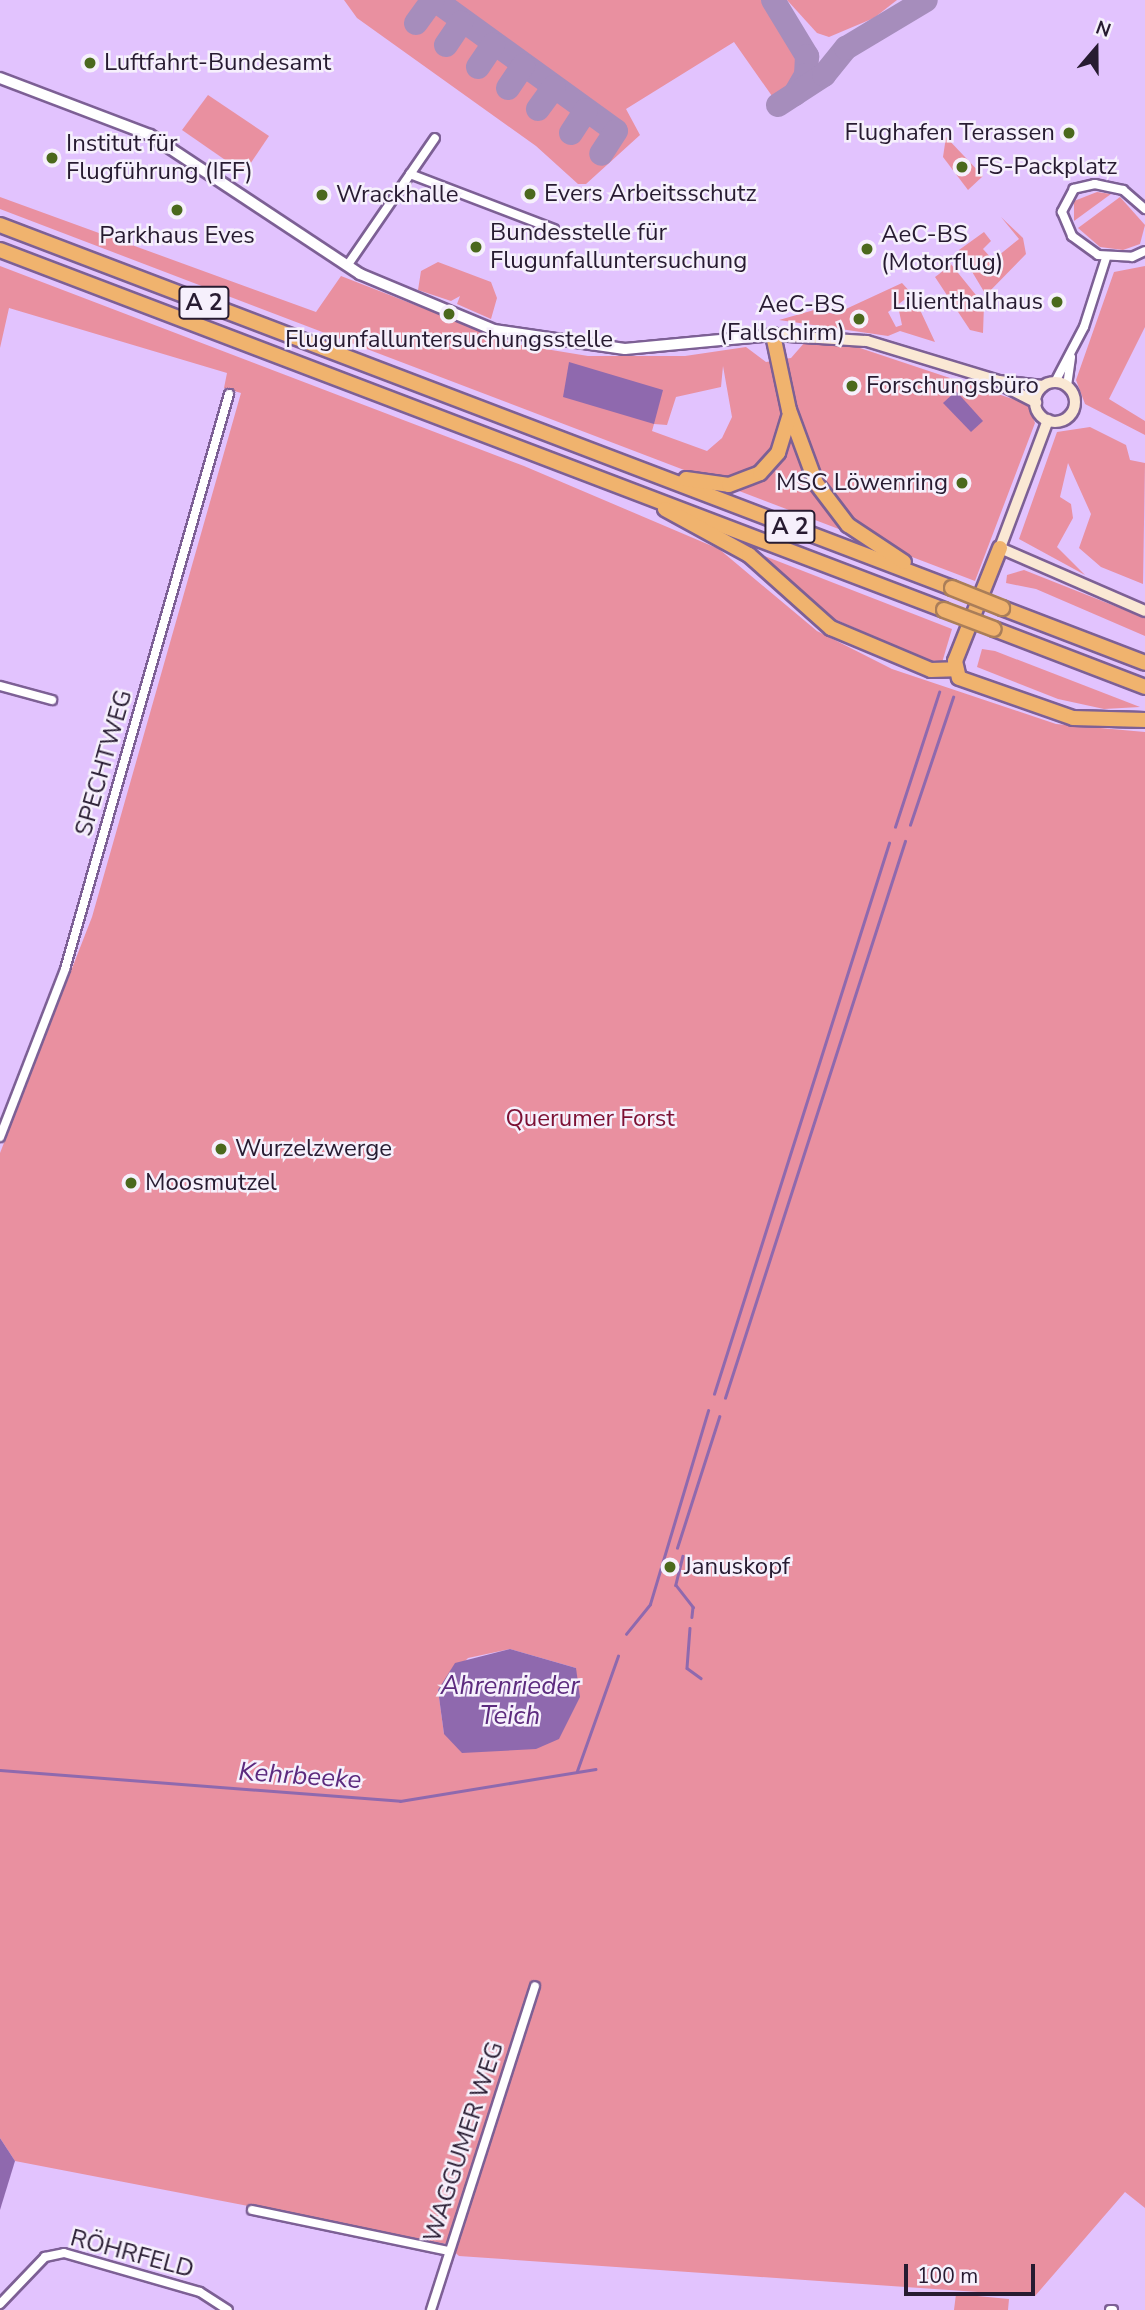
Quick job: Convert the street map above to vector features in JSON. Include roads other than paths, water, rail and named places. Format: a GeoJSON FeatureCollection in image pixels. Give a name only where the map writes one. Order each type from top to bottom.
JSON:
{"type":"FeatureCollection","features":[{"type":"Feature","properties":{"kind":"highway","name":"A 2"},"geometry":{"type":"LineString","coordinates":[[0,225],[1145,663]]}},
{"type":"Feature","properties":{"kind":"highway","name":"A 2"},"geometry":{"type":"LineString","coordinates":[[0,250],[1145,687]]}},
{"type":"Feature","properties":{"kind":"highway"},"geometry":{"type":"LineString","coordinates":[[773,335],[789,410],[810,472],[839,515],[874,545],[948,587]]}},
{"type":"Feature","properties":{"kind":"highway"},"geometry":{"type":"LineString","coordinates":[[636,468],[712,485],[745,481],[778,453],[789,410]]}},
{"type":"Feature","properties":{"kind":"highway"},"geometry":{"type":"LineString","coordinates":[[653,499],[749,555],[831,628],[935,671],[955,669]]}},
{"type":"Feature","properties":{"kind":"highway"},"geometry":{"type":"LineString","coordinates":[[955,669],[1000,548]]}},
{"type":"Feature","properties":{"kind":"highway"},"geometry":{"type":"LineString","coordinates":[[955,669],[965,683],[1062,716],[1145,720]]}},
{"type":"Feature","properties":{"kind":"main road"},"geometry":{"type":"LineString","coordinates":[[773,335],[867,341],[999,381],[1042,386],[1055,382],[1068,386],[1075,398],[1073,412],[1048,420]]}},
{"type":"Feature","properties":{"kind":"main road"},"geometry":{"type":"LineString","coordinates":[[999,381],[1035,402],[1048,420]]}},
{"type":"Feature","properties":{"kind":"main road"},"geometry":{"type":"LineString","coordinates":[[1035,402],[1042,386]]}},
{"type":"Feature","properties":{"kind":"main road"},"geometry":{"type":"LineString","coordinates":[[1048,420],[1000,548],[1145,611]]}},
{"type":"Feature","properties":{"kind":"street"},"geometry":{"type":"LineString","coordinates":[[0,78],[161,141],[347,266],[449,314],[554,343],[667,348],[773,335]]}},
{"type":"Feature","properties":{"kind":"street"},"geometry":{"type":"LineString","coordinates":[[347,266],[435,138]]}},
{"type":"Feature","properties":{"kind":"street"},"geometry":{"type":"LineString","coordinates":[[410,174],[554,229]]}},
{"type":"Feature","properties":{"kind":"street"},"geometry":{"type":"LineString","coordinates":[[1145,209],[1107,184],[1079,187],[1067,197],[1068,230],[1106,258],[1145,251]]}},
{"type":"Feature","properties":{"kind":"street"},"geometry":{"type":"LineString","coordinates":[[1068,386],[1072,357],[1106,258]]}},
{"type":"Feature","properties":{"kind":"street"},"geometry":{"type":"LineString","coordinates":[[1055,382],[1072,357]]}},
{"type":"Feature","properties":{"kind":"street","name":"SPECHTWEG"},"geometry":{"type":"LineString","coordinates":[[0,1137],[65,970],[229,394]]}},
{"type":"Feature","properties":{"kind":"street"},"geometry":{"type":"LineString","coordinates":[[0,686],[52,700]]}},
{"type":"Feature","properties":{"kind":"street","name":"WAGGUMER WEG"},"geometry":{"type":"LineString","coordinates":[[431,2310],[535,1986]]}},
{"type":"Feature","properties":{"kind":"street"},"geometry":{"type":"LineString","coordinates":[[251,2210],[449,2251]]}},
{"type":"Feature","properties":{"kind":"street","name":"RÖHRFELD"},"geometry":{"type":"LineString","coordinates":[[0,2304],[45,2258],[64,2253],[200,2292],[228,2310]]}},
{"type":"Feature","properties":{"kind":"water"},"geometry":{"type":"Polygon","coordinates":[[[569,362],[663,390],[654,424],[563,397],[569,362]]]}},
{"type":"Feature","properties":{"kind":"water"},"geometry":{"type":"Polygon","coordinates":[[[956,391],[983,421],[971,432],[943,403],[956,391]]]}},
{"type":"Feature","properties":{"kind":"water","name":"Ahrenrieder Teich"},"geometry":{"type":"Polygon","coordinates":[[[510,1649],[576,1668],[580,1697],[559,1739],[536,1749],[462,1753],[444,1734],[438,1690],[455,1663],[510,1649]]]}},
{"type":"Feature","properties":{"kind":"water"},"geometry":{"type":"Polygon","coordinates":[[[0,2138],[15,2161],[0,2210],[0,2138]]]}},
{"type":"Feature","properties":{"kind":"waterway"},"geometry":{"type":"LineString","coordinates":[[895,827],[939,692]]}},
{"type":"Feature","properties":{"kind":"waterway"},"geometry":{"type":"LineString","coordinates":[[910,825],[953,697]]}},
{"type":"Feature","properties":{"kind":"waterway"},"geometry":{"type":"LineString","coordinates":[[725,1398],[905,841]]}},
{"type":"Feature","properties":{"kind":"waterway"},"geometry":{"type":"LineString","coordinates":[[714,1394],[889,843]]}},
{"type":"Feature","properties":{"kind":"waterway"},"geometry":{"type":"LineString","coordinates":[[626,1634],[650,1604],[708,1411]]}},
{"type":"Feature","properties":{"kind":"waterway"},"geometry":{"type":"LineString","coordinates":[[677,1548],[719,1417]]}},
{"type":"Feature","properties":{"kind":"waterway"},"geometry":{"type":"LineString","coordinates":[[683,1556],[676,1585],[693,1607],[692,1617]]}},
{"type":"Feature","properties":{"kind":"waterway"},"geometry":{"type":"LineString","coordinates":[[690,1628],[687,1668],[701,1678]]}},
{"type":"Feature","properties":{"kind":"waterway"},"geometry":{"type":"LineString","coordinates":[[577,1771],[618,1656]]}},
{"type":"Feature","properties":{"kind":"waterway","name":"Kehrbeeke"},"geometry":{"type":"LineString","coordinates":[[0,1770],[400,1801],[595,1769]]}},
{"type":"Feature","properties":{"kind":"place","name":"Luftfahrt-Bundesamt"},"geometry":{"type":"Point","coordinates":[90,63]}},
{"type":"Feature","properties":{"kind":"place","name":"Flughafen Terassen"},"geometry":{"type":"Point","coordinates":[1069,133]}},
{"type":"Feature","properties":{"kind":"place","name":"Institut für Flugführung (IFF)"},"geometry":{"type":"Point","coordinates":[52,158]}},
{"type":"Feature","properties":{"kind":"place","name":"FS-Packplatz"},"geometry":{"type":"Point","coordinates":[962,167]}},
{"type":"Feature","properties":{"kind":"place","name":"Evers Arbeitsschutz"},"geometry":{"type":"Point","coordinates":[530,194]}},
{"type":"Feature","properties":{"kind":"place","name":"Wrackhalle"},"geometry":{"type":"Point","coordinates":[322,195]}},
{"type":"Feature","properties":{"kind":"place","name":"Parkhaus Eves"},"geometry":{"type":"Point","coordinates":[177,210]}},
{"type":"Feature","properties":{"kind":"place","name":"Bundesstelle für Flugunfalluntersuchung"},"geometry":{"type":"Point","coordinates":[476,247]}},
{"type":"Feature","properties":{"kind":"place","name":"AeC-BS (Motorflug)"},"geometry":{"type":"Point","coordinates":[867,249]}},
{"type":"Feature","properties":{"kind":"place","name":"Lilienthalhaus"},"geometry":{"type":"Point","coordinates":[1057,302]}},
{"type":"Feature","properties":{"kind":"place","name":"Flugunfalluntersuchungsstelle"},"geometry":{"type":"Point","coordinates":[449,314]}},
{"type":"Feature","properties":{"kind":"place","name":"AeC-BS (Fallschirm)"},"geometry":{"type":"Point","coordinates":[859,319]}},
{"type":"Feature","properties":{"kind":"place","name":"Forschungsbüro"},"geometry":{"type":"Point","coordinates":[852,386]}},
{"type":"Feature","properties":{"kind":"place","name":"MSC Löwenring"},"geometry":{"type":"Point","coordinates":[962,483]}},
{"type":"Feature","properties":{"kind":"place","name":"Wurzelzwerge"},"geometry":{"type":"Point","coordinates":[221,1149]}},
{"type":"Feature","properties":{"kind":"place","name":"Moosmutzel"},"geometry":{"type":"Point","coordinates":[131,1183]}},
{"type":"Feature","properties":{"kind":"place","name":"Januskopf"},"geometry":{"type":"Point","coordinates":[670,1567]}},
{"type":"Feature","properties":{"kind":"park label","name":"Querumer Forst"},"geometry":{"type":"Point","coordinates":[590,1119]}}]}
